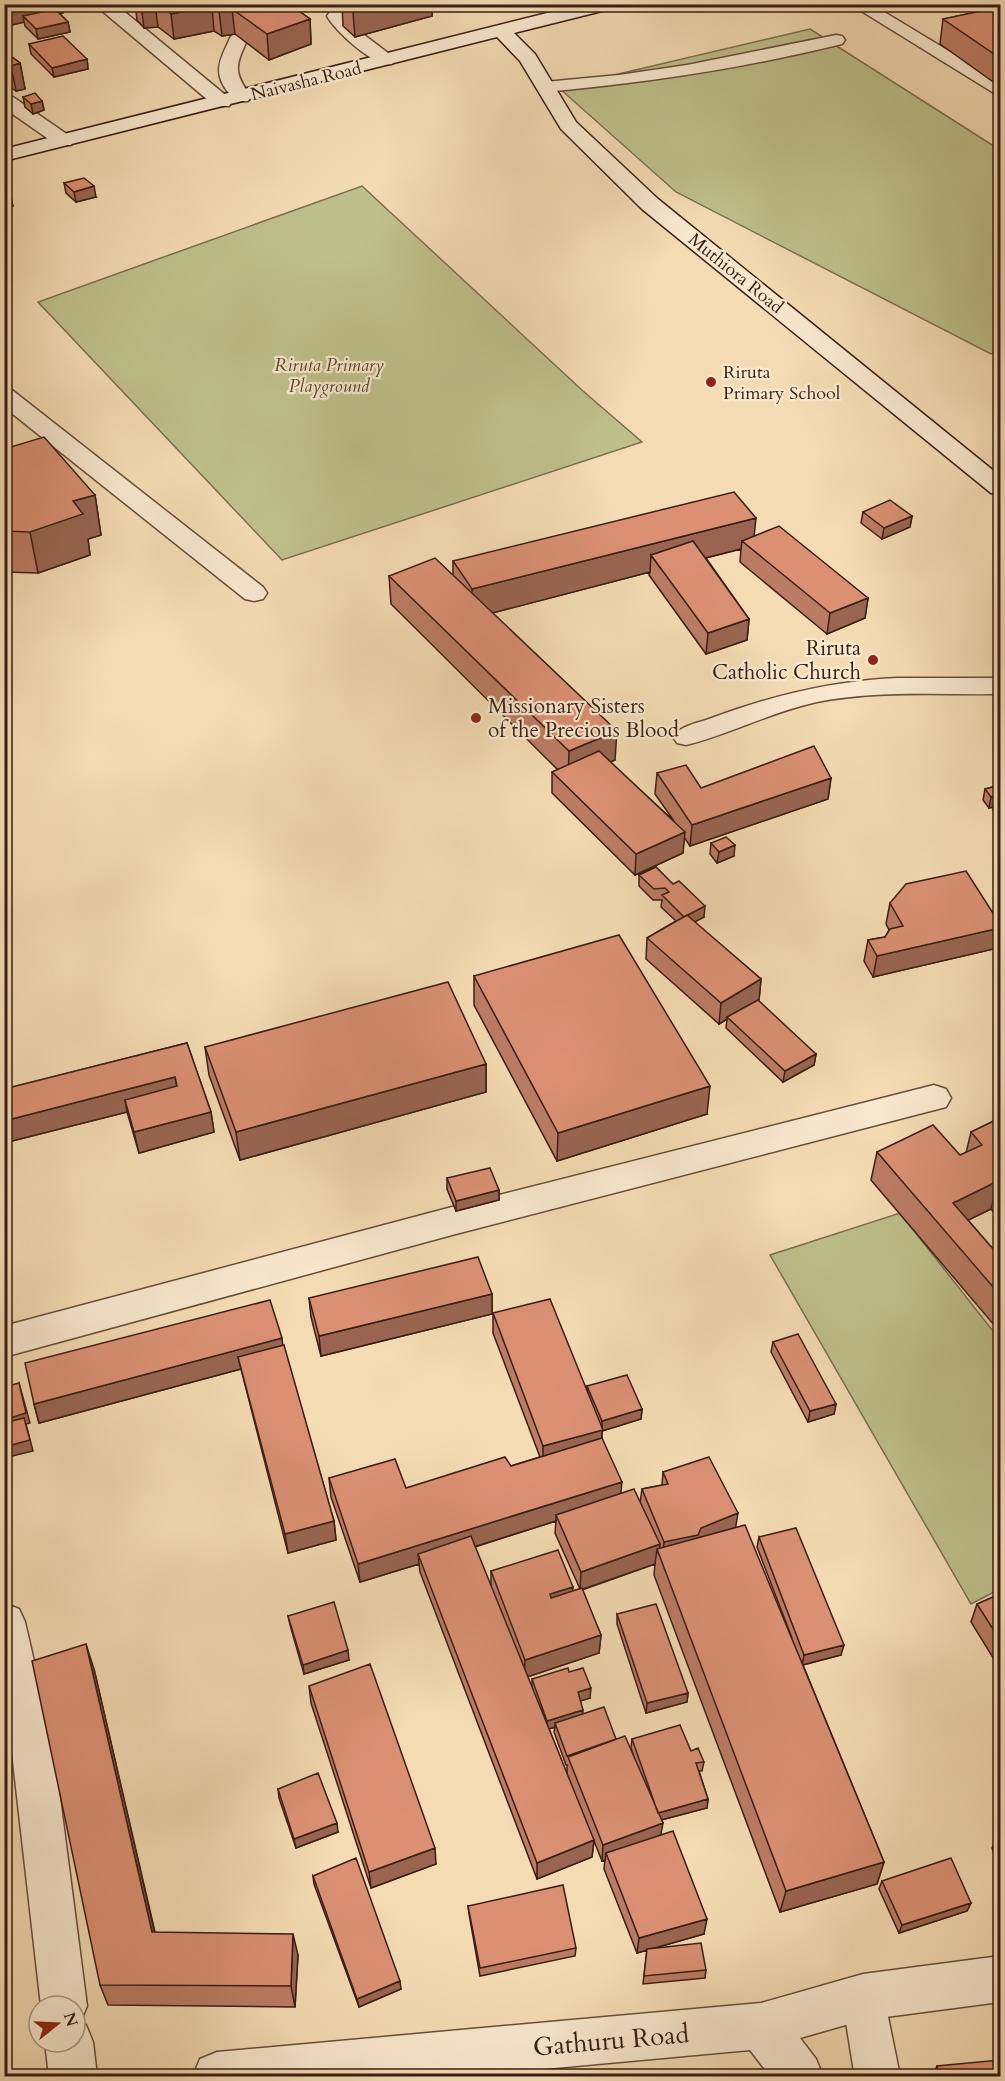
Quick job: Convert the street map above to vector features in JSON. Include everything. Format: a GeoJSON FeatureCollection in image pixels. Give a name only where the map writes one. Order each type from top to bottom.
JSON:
{"type":"FeatureCollection","features":[{"type":"Feature","properties":{"kind":"street"},"geometry":{"type":"LineString","coordinates":[[103,4],[222,102]]}},
{"type":"Feature","properties":{"kind":"street","name":"Naivasha Road"},"geometry":{"type":"LineString","coordinates":[[4,156],[607,4]]}},
{"type":"Feature","properties":{"kind":"street","name":"Muthiora Road"},"geometry":{"type":"LineString","coordinates":[[501,30],[528,58],[568,125],[650,204],[1000,488]]}},
{"type":"Feature","properties":{"kind":"street"},"geometry":{"type":"LineString","coordinates":[[4,395],[254,593]]}},
{"type":"Feature","properties":{"kind":"street"},"geometry":{"type":"LineString","coordinates":[[4,1342],[440,1224],[934,1098]]}},
{"type":"Feature","properties":{"kind":"street"},"geometry":{"type":"LineString","coordinates":[[4,1622],[32,1744],[63,1994]]}},
{"type":"Feature","properties":{"kind":"street","name":"Gathuru Road"},"geometry":{"type":"LineString","coordinates":[[217,2076],[761,2025],[863,1997],[1000,1979]]}},
{"type":"Feature","properties":{"kind":"street"},"geometry":{"type":"LineString","coordinates":[[761,2025],[799,2076]]}},
{"type":"Feature","properties":{"kind":"street"},"geometry":{"type":"LineString","coordinates":[[70,2054],[73,2076]]}},
{"type":"Feature","properties":{"kind":"lane"},"geometry":{"type":"LineString","coordinates":[[344,4],[335,16],[340,25],[386,60]]}},
{"type":"Feature","properties":{"kind":"lane"},"geometry":{"type":"LineString","coordinates":[[858,4],[1000,89]]}},
{"type":"Feature","properties":{"kind":"lane"},"geometry":{"type":"LineString","coordinates":[[239,38],[226,69],[227,78],[242,97]]}},
{"type":"Feature","properties":{"kind":"lane"},"geometry":{"type":"LineString","coordinates":[[545,87],[619,80],[687,70],[836,40]]}},
{"type":"Feature","properties":{"kind":"lane"},"geometry":{"type":"LineString","coordinates":[[7,101],[64,141]]}},
{"type":"Feature","properties":{"kind":"lane"},"geometry":{"type":"LineString","coordinates":[[686,737],[733,718],[828,692],[862,688],[1000,686]]}},
{"type":"Feature","properties":{"kind":"lane"},"geometry":{"type":"LineString","coordinates":[[863,1997],[876,2072],[879,2076]]}},
{"type":"Feature","properties":{"kind":"green space"},"geometry":{"type":"Polygon","coordinates":[[[810,29],[1000,150],[1000,350],[991,354],[676,192],[559,88],[810,29]]]}},
{"type":"Feature","properties":{"kind":"green space","name":"Riruta Primary Playground"},"geometry":{"type":"Polygon","coordinates":[[[362,186],[583,391],[642,442],[282,560],[38,302],[362,186]]]}},
{"type":"Feature","properties":{"kind":"green space"},"geometry":{"type":"Polygon","coordinates":[[[900,1213],[1000,1340],[1000,1589],[971,1604],[770,1255],[900,1213]]]}},
{"type":"Feature","properties":{"kind":"building"},"geometry":{"type":"Polygon","coordinates":[[[4,4],[20,4],[4,8],[4,4]]]}},
{"type":"Feature","properties":{"kind":"building"},"geometry":{"type":"Polygon","coordinates":[[[159,4],[289,4],[310,19],[267,34],[232,9],[219,11],[212,6],[171,14],[159,4]]]}},
{"type":"Feature","properties":{"kind":"building"},"geometry":{"type":"Polygon","coordinates":[[[345,4],[381,4],[353,12],[345,4]]]}},
{"type":"Feature","properties":{"kind":"building"},"geometry":{"type":"Polygon","coordinates":[[[1000,7],[1000,58],[943,19],[1000,7]]]}},
{"type":"Feature","properties":{"kind":"building"},"geometry":{"type":"Polygon","coordinates":[[[55,9],[68,22],[36,29],[23,16],[55,9]]]}},
{"type":"Feature","properties":{"kind":"building"},"geometry":{"type":"Polygon","coordinates":[[[63,36],[87,59],[52,68],[29,44],[63,36]]]}},
{"type":"Feature","properties":{"kind":"building"},"geometry":{"type":"Polygon","coordinates":[[[4,51],[20,63],[11,66],[4,61],[4,51]]]}},
{"type":"Feature","properties":{"kind":"building"},"geometry":{"type":"Polygon","coordinates":[[[35,93],[42,101],[31,104],[23,97],[35,93]]]}},
{"type":"Feature","properties":{"kind":"building"},"geometry":{"type":"Polygon","coordinates":[[[84,178],[94,186],[74,192],[64,183],[84,178]]]}},
{"type":"Feature","properties":{"kind":"building"},"geometry":{"type":"Polygon","coordinates":[[[8,189],[11,196],[4,197],[4,190],[8,189]]]}},
{"type":"Feature","properties":{"kind":"building"},"geometry":{"type":"Polygon","coordinates":[[[44,437],[95,495],[73,501],[83,514],[30,532],[4,531],[4,449],[44,437]]]}},
{"type":"Feature","properties":{"kind":"building"},"geometry":{"type":"Polygon","coordinates":[[[734,492],[756,518],[472,589],[453,561],[734,492]]]}},
{"type":"Feature","properties":{"kind":"building"},"geometry":{"type":"Polygon","coordinates":[[[890,500],[912,516],[884,528],[863,512],[890,500]]]}},
{"type":"Feature","properties":{"kind":"building"},"geometry":{"type":"Polygon","coordinates":[[[779,526],[868,598],[830,613],[742,541],[779,526]]]}},
{"type":"Feature","properties":{"kind":"building"},"geometry":{"type":"Polygon","coordinates":[[[693,541],[749,619],[708,633],[651,555],[693,541]]]}},
{"type":"Feature","properties":{"kind":"building"},"geometry":{"type":"Polygon","coordinates":[[[435,558],[617,731],[569,751],[389,576],[435,558]]]}},
{"type":"Feature","properties":{"kind":"building"},"geometry":{"type":"Polygon","coordinates":[[[814,746],[831,778],[692,825],[657,773],[686,765],[701,788],[814,746]]]}},
{"type":"Feature","properties":{"kind":"building"},"geometry":{"type":"Polygon","coordinates":[[[599,751],[685,832],[636,854],[552,772],[599,751]]]}},
{"type":"Feature","properties":{"kind":"building"},"geometry":{"type":"Polygon","coordinates":[[[1000,785],[1000,795],[991,797],[985,789],[1000,785]]]}},
{"type":"Feature","properties":{"kind":"building"},"geometry":{"type":"Polygon","coordinates":[[[726,837],[735,845],[719,852],[711,843],[726,837]]]}},
{"type":"Feature","properties":{"kind":"building"},"geometry":{"type":"Polygon","coordinates":[[[656,867],[673,884],[679,881],[705,906],[684,917],[662,895],[669,892],[665,888],[654,889],[639,875],[656,867]]]}},
{"type":"Feature","properties":{"kind":"building"},"geometry":{"type":"Polygon","coordinates":[[[966,871],[1000,924],[1000,928],[877,956],[868,940],[885,937],[890,929],[903,926],[890,903],[906,884],[966,871]]]}},
{"type":"Feature","properties":{"kind":"building"},"geometry":{"type":"Polygon","coordinates":[[[687,915],[761,979],[721,1003],[647,938],[687,915]]]}},
{"type":"Feature","properties":{"kind":"building"},"geometry":{"type":"Polygon","coordinates":[[[619,935],[710,1086],[558,1133],[474,976],[619,935]]]}},
{"type":"Feature","properties":{"kind":"building"},"geometry":{"type":"Polygon","coordinates":[[[448,982],[486,1064],[236,1132],[205,1047],[448,982]]]}},
{"type":"Feature","properties":{"kind":"building"},"geometry":{"type":"Polygon","coordinates":[[[758,1000],[816,1054],[785,1071],[727,1017],[758,1000]]]}},
{"type":"Feature","properties":{"kind":"building"},"geometry":{"type":"Polygon","coordinates":[[[187,1043],[211,1112],[134,1132],[125,1100],[177,1086],[175,1077],[4,1121],[4,1089],[187,1043]]]}},
{"type":"Feature","properties":{"kind":"building"},"geometry":{"type":"Polygon","coordinates":[[[1000,1118],[1000,1183],[998,1181],[953,1203],[1000,1257],[1000,1295],[877,1152],[933,1125],[960,1155],[982,1145],[971,1132],[1000,1118]]]}},
{"type":"Feature","properties":{"kind":"building"},"geometry":{"type":"Polygon","coordinates":[[[490,1168],[499,1190],[456,1201],[447,1178],[490,1168]]]}},
{"type":"Feature","properties":{"kind":"building"},"geometry":{"type":"Polygon","coordinates":[[[478,1257],[492,1294],[319,1336],[309,1298],[478,1257]]]}},
{"type":"Feature","properties":{"kind":"building"},"geometry":{"type":"Polygon","coordinates":[[[550,1299],[603,1430],[543,1446],[493,1313],[550,1299]]]}},
{"type":"Feature","properties":{"kind":"building"},"geometry":{"type":"Polygon","coordinates":[[[270,1300],[282,1338],[34,1404],[25,1363],[270,1300]]]}},
{"type":"Feature","properties":{"kind":"building"},"geometry":{"type":"Polygon","coordinates":[[[798,1334],[836,1404],[810,1411],[773,1342],[798,1334]]]}},
{"type":"Feature","properties":{"kind":"building"},"geometry":{"type":"Polygon","coordinates":[[[284,1345],[334,1521],[285,1534],[238,1357],[284,1345]]]}},
{"type":"Feature","properties":{"kind":"building"},"geometry":{"type":"Polygon","coordinates":[[[627,1375],[642,1409],[602,1421],[587,1386],[627,1375]]]}},
{"type":"Feature","properties":{"kind":"building"},"geometry":{"type":"Polygon","coordinates":[[[19,1383],[26,1413],[4,1420],[4,1387],[19,1383]]]}},
{"type":"Feature","properties":{"kind":"building"},"geometry":{"type":"Polygon","coordinates":[[[24,1418],[30,1440],[4,1447],[4,1423],[24,1418]]]}},
{"type":"Feature","properties":{"kind":"building"},"geometry":{"type":"Polygon","coordinates":[[[602,1438],[622,1482],[358,1564],[329,1478],[395,1459],[406,1488],[505,1457],[511,1466],[602,1438]]]}},
{"type":"Feature","properties":{"kind":"building"},"geometry":{"type":"Polygon","coordinates":[[[709,1457],[738,1513],[701,1528],[698,1535],[664,1542],[642,1489],[668,1484],[663,1472],[709,1457]]]}},
{"type":"Feature","properties":{"kind":"building"},"geometry":{"type":"Polygon","coordinates":[[[634,1489],[660,1544],[581,1572],[556,1515],[634,1489]]]}},
{"type":"Feature","properties":{"kind":"building"},"geometry":{"type":"Polygon","coordinates":[[[745,1525],[884,1862],[786,1891],[657,1549],[745,1525]]]}},
{"type":"Feature","properties":{"kind":"building"},"geometry":{"type":"Polygon","coordinates":[[[796,1528],[844,1645],[804,1655],[759,1537],[796,1528]]]}},
{"type":"Feature","properties":{"kind":"building"},"geometry":{"type":"Polygon","coordinates":[[[471,1536],[594,1840],[537,1863],[418,1554],[471,1536]]]}},
{"type":"Feature","properties":{"kind":"building"},"geometry":{"type":"Polygon","coordinates":[[[558,1550],[573,1587],[550,1594],[551,1598],[582,1588],[601,1635],[525,1660],[491,1571],[558,1550]]]}},
{"type":"Feature","properties":{"kind":"building"},"geometry":{"type":"Polygon","coordinates":[[[1000,1594],[1000,1640],[977,1604],[1000,1594]]]}},
{"type":"Feature","properties":{"kind":"building"},"geometry":{"type":"Polygon","coordinates":[[[334,1602],[348,1650],[303,1665],[288,1616],[334,1602]]]}},
{"type":"Feature","properties":{"kind":"building"},"geometry":{"type":"Polygon","coordinates":[[[656,1604],[688,1693],[647,1703],[617,1614],[656,1604]]]}},
{"type":"Feature","properties":{"kind":"building"},"geometry":{"type":"Polygon","coordinates":[[[86,1644],[152,1932],[293,1934],[291,1986],[100,1985],[32,1661],[86,1644]]]}},
{"type":"Feature","properties":{"kind":"building"},"geometry":{"type":"Polygon","coordinates":[[[370,1664],[435,1848],[369,1872],[309,1686],[370,1664]]]}},
{"type":"Feature","properties":{"kind":"building"},"geometry":{"type":"Polygon","coordinates":[[[568,1668],[569,1672],[583,1668],[591,1688],[578,1692],[583,1710],[547,1721],[532,1679],[568,1668]]]}},
{"type":"Feature","properties":{"kind":"building"},"geometry":{"type":"Polygon","coordinates":[[[604,1707],[616,1739],[567,1756],[555,1723],[604,1707]]]}},
{"type":"Feature","properties":{"kind":"building"},"geometry":{"type":"Polygon","coordinates":[[[680,1725],[691,1751],[698,1748],[704,1762],[696,1763],[708,1799],[658,1813],[632,1739],[680,1725]]]}},
{"type":"Feature","properties":{"kind":"building"},"geometry":{"type":"Polygon","coordinates":[[[625,1736],[663,1823],[603,1845],[568,1757],[625,1736]]]}},
{"type":"Feature","properties":{"kind":"building"},"geometry":{"type":"Polygon","coordinates":[[[318,1773],[337,1823],[294,1839],[278,1789],[318,1773]]]}},
{"type":"Feature","properties":{"kind":"building"},"geometry":{"type":"Polygon","coordinates":[[[673,1831],[707,1919],[639,1938],[606,1853],[673,1831]]]}},
{"type":"Feature","properties":{"kind":"building"},"geometry":{"type":"Polygon","coordinates":[[[356,1858],[400,1981],[357,1999],[313,1876],[356,1858]]]}},
{"type":"Feature","properties":{"kind":"building"},"geometry":{"type":"Polygon","coordinates":[[[951,1858],[971,1903],[902,1925],[882,1881],[951,1858]]]}},
{"type":"Feature","properties":{"kind":"building"},"geometry":{"type":"Polygon","coordinates":[[[563,1885],[576,1948],[480,1968],[468,1906],[563,1885]]]}},
{"type":"Feature","properties":{"kind":"building"},"geometry":{"type":"Polygon","coordinates":[[[701,1943],[706,1970],[644,1976],[647,1949],[701,1943]]]}},
{"type":"Feature","properties":{"kind":"building"},"geometry":{"type":"Polygon","coordinates":[[[1000,2060],[1000,2076],[939,2076],[937,2066],[1000,2060]]]}},
{"type":"Feature","properties":{"kind":"building"},"geometry":{"type":"Polygon","coordinates":[[[825,2070],[842,2076],[829,2076],[825,2070]]]}},
{"type":"Feature","properties":{"kind":"place","name":"Riruta Primary School"},"geometry":{"type":"Point","coordinates":[711,382]}},
{"type":"Feature","properties":{"kind":"place","name":"Riruta Catholic Church"},"geometry":{"type":"Point","coordinates":[873,660]}},
{"type":"Feature","properties":{"kind":"place","name":"Missionary Sisters of the Precious Blood"},"geometry":{"type":"Point","coordinates":[476,718]}}]}
